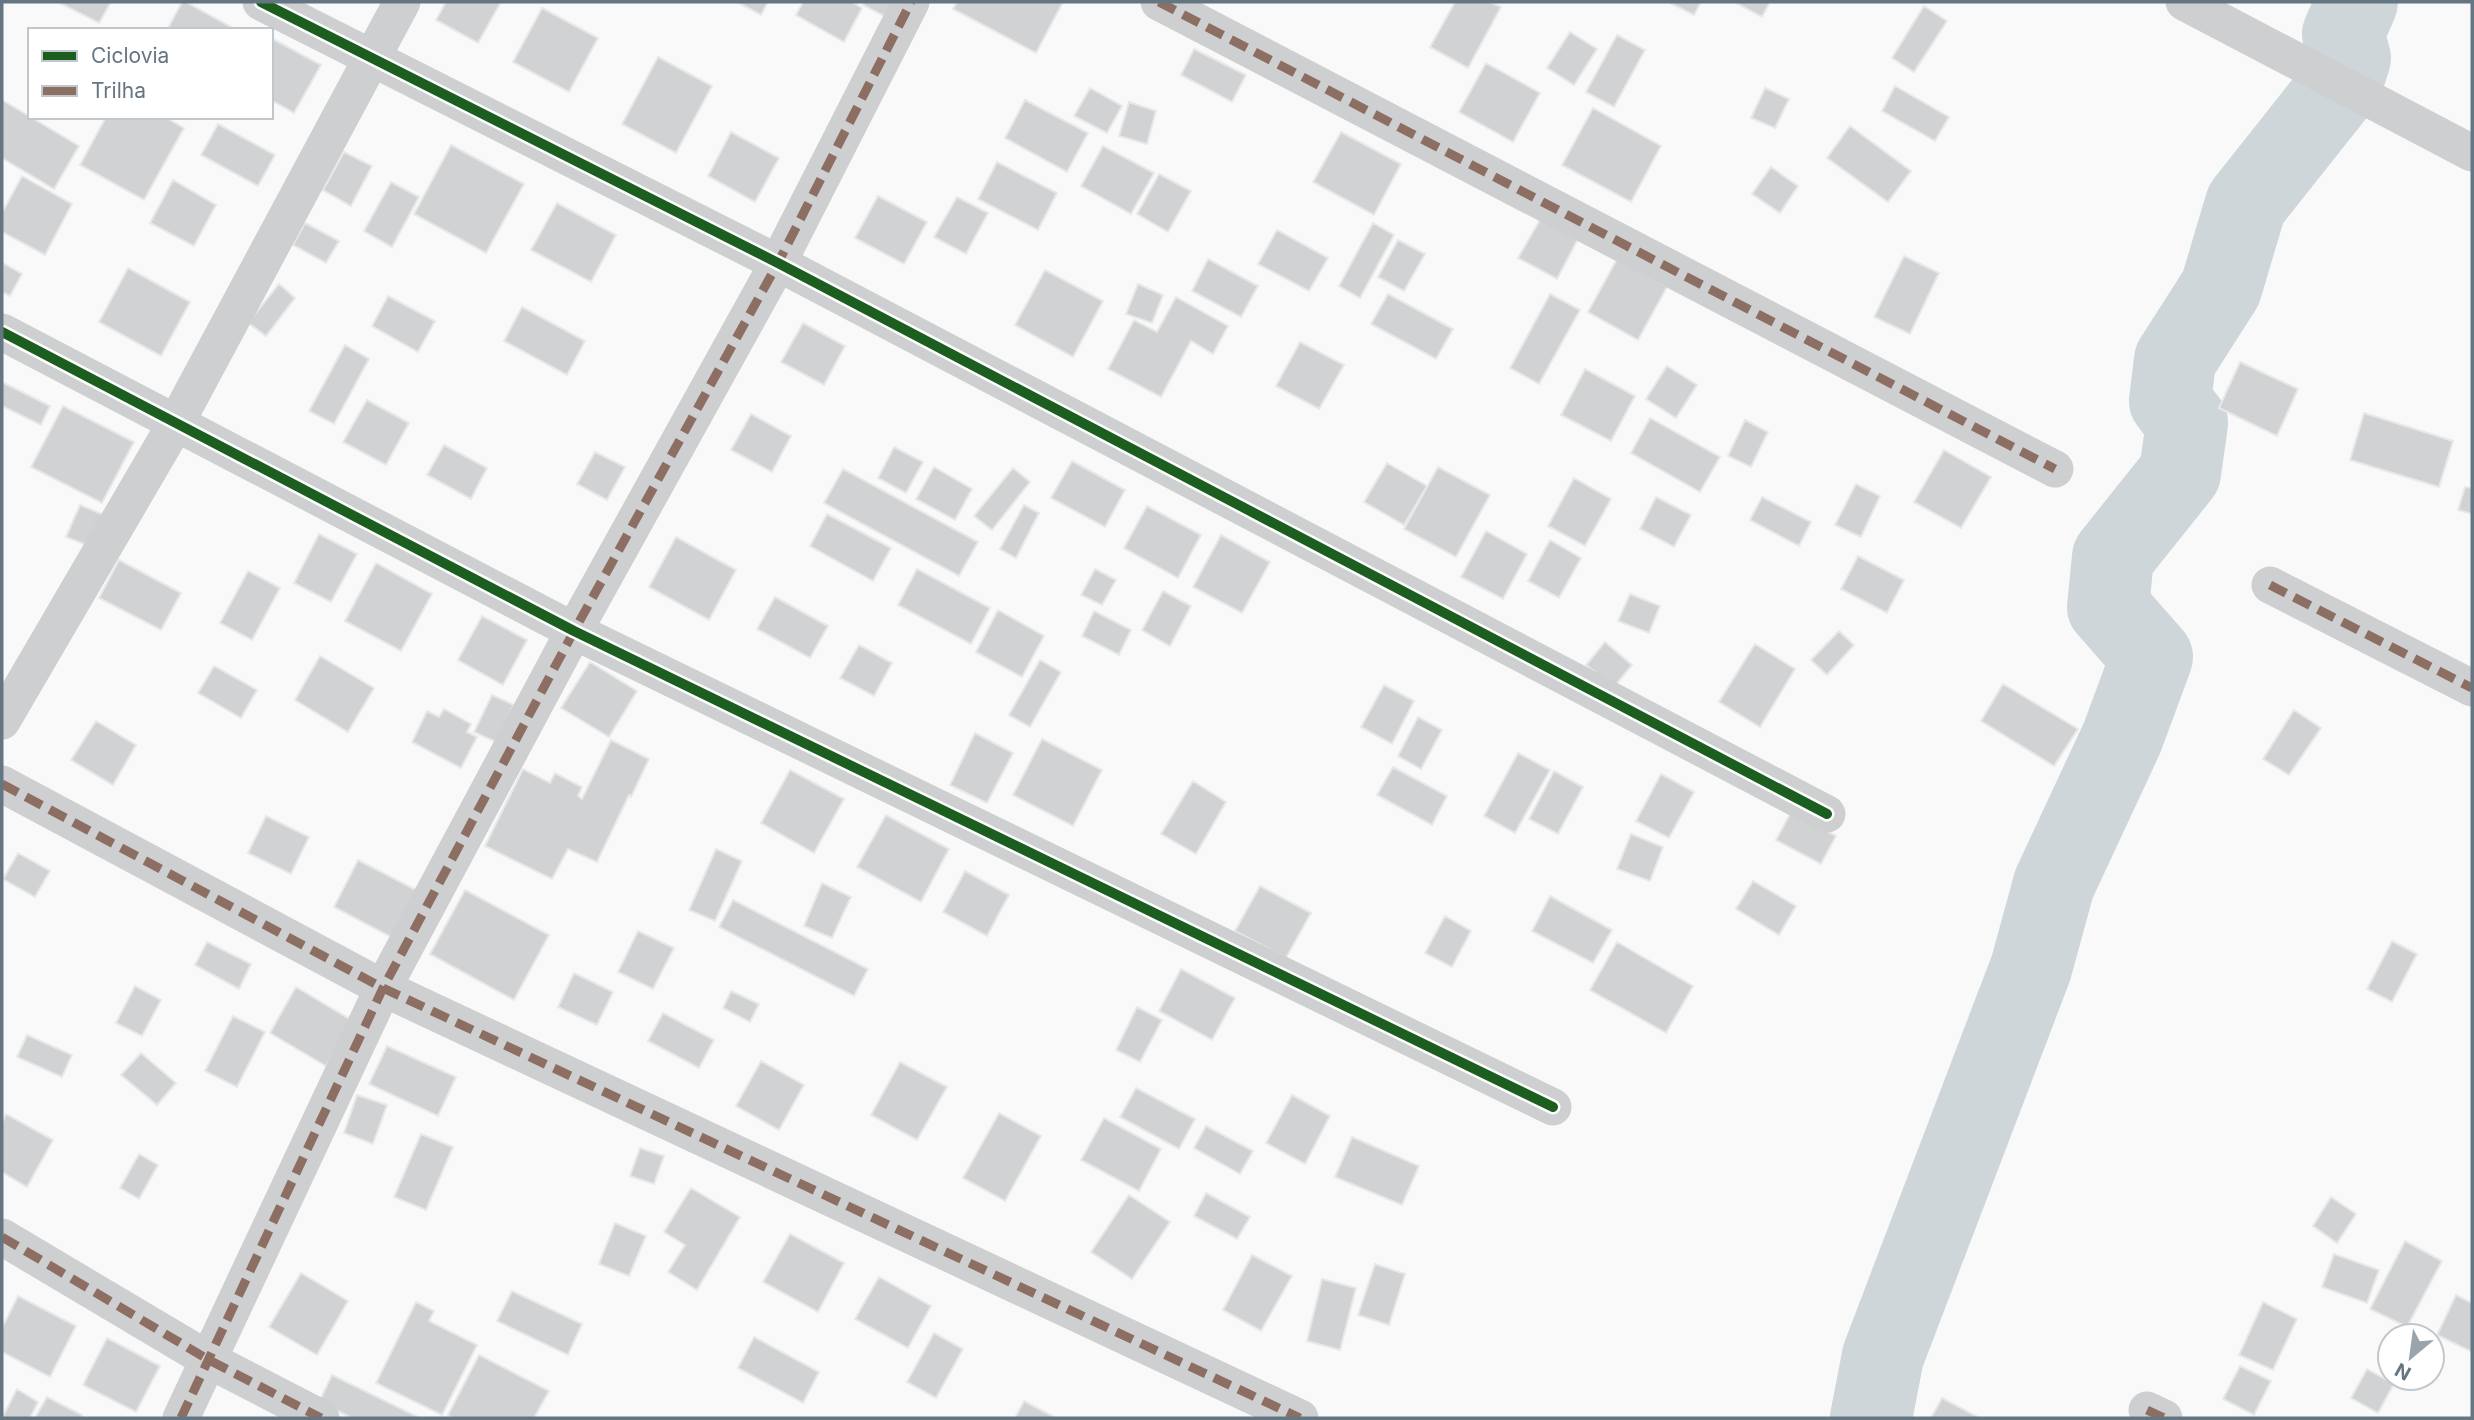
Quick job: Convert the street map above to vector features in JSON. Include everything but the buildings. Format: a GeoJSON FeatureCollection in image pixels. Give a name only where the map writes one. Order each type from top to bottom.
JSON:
{"type":"FeatureCollection","features":[{"type":"Feature","properties":{"kind":"street"},"geometry":{"type":"LineString","coordinates":[[261,2],[778,263],[1827,814]]}},
{"type":"Feature","properties":{"kind":"street"},"geometry":{"type":"LineString","coordinates":[[2,721],[176,423],[402,2]]}},
{"type":"Feature","properties":{"kind":"street"},"geometry":{"type":"LineString","coordinates":[[181,1418],[383,988],[574,631],[778,263],[912,2]]}},
{"type":"Feature","properties":{"kind":"street"},"geometry":{"type":"LineString","coordinates":[[1159,2],[2055,468]]}},
{"type":"Feature","properties":{"kind":"street"},"geometry":{"type":"LineString","coordinates":[[2184,2],[2472,153]]}},
{"type":"Feature","properties":{"kind":"street"},"geometry":{"type":"LineString","coordinates":[[2,332],[574,631],[1553,1107]]}},
{"type":"Feature","properties":{"kind":"street"},"geometry":{"type":"LineString","coordinates":[[2270,585],[2472,688]]}},
{"type":"Feature","properties":{"kind":"street"},"geometry":{"type":"LineString","coordinates":[[2,784],[383,988],[1300,1418]]}},
{"type":"Feature","properties":{"kind":"street"},"geometry":{"type":"LineString","coordinates":[[2,1237],[209,1360],[321,1418]]}},
{"type":"Feature","properties":{"kind":"waterway"},"geometry":{"type":"LineString","coordinates":[[1871,1418],[1883,1356],[2031,968],[2054,884],[2122,738],[2152,657],[2108,607],[2113,557],[2180,473],[2187,423],[2170,401],[2175,360],[2221,288],[2246,204],[2342,83],[2350,58],[2343,34],[2357,2]]}},
{"type":"Feature","properties":{"kind":"marked path"},"geometry":{"type":"LineString","coordinates":[[181,1418],[383,988],[574,631],[778,263],[911,2]]}},
{"type":"Feature","properties":{"kind":"marked path"},"geometry":{"type":"LineString","coordinates":[[1159,2],[2055,469]]}},
{"type":"Feature","properties":{"kind":"marked path"},"geometry":{"type":"LineString","coordinates":[[2270,585],[2472,688]]}},
{"type":"Feature","properties":{"kind":"marked path"},"geometry":{"type":"LineString","coordinates":[[2,784],[383,988],[1300,1418]]}},
{"type":"Feature","properties":{"kind":"marked path"},"geometry":{"type":"LineString","coordinates":[[2,1237],[209,1360],[321,1418]]}},
{"type":"Feature","properties":{"kind":"marked path"},"geometry":{"type":"LineString","coordinates":[[2147,1410],[2164,1418]]}},
{"type":"Feature","properties":{"kind":"cycle path"},"geometry":{"type":"LineString","coordinates":[[261,2],[778,263],[1827,814]]}},
{"type":"Feature","properties":{"kind":"cycle path"},"geometry":{"type":"LineString","coordinates":[[2,332],[574,631],[1553,1107]]}}]}
